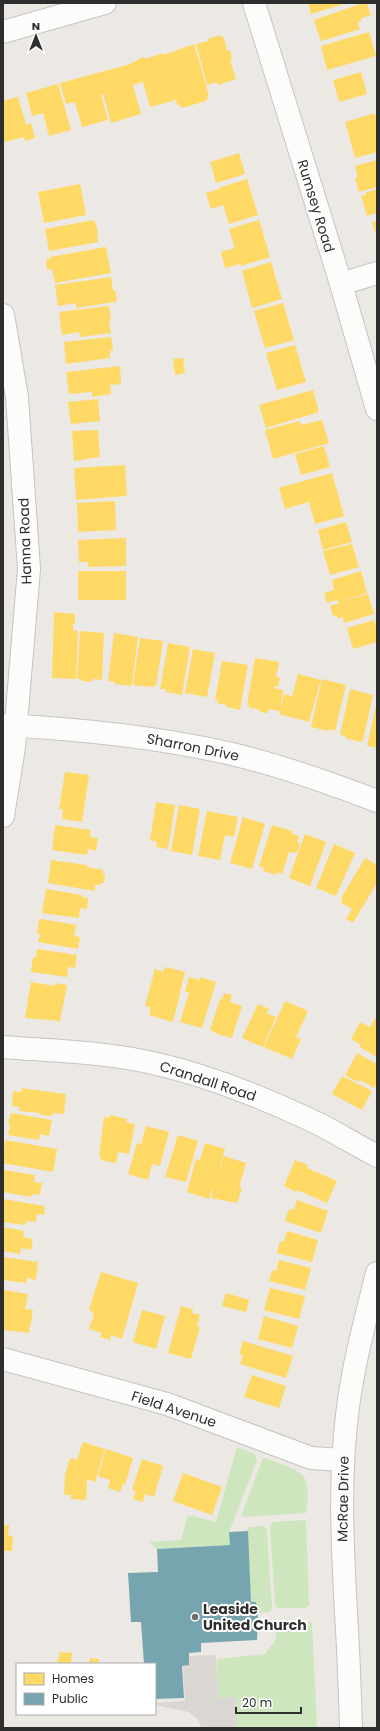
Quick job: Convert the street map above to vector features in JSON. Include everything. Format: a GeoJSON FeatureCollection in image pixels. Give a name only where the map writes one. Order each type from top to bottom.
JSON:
{"type":"FeatureCollection","features":[{"type":"Feature","properties":{"kind":"street"},"geometry":{"type":"LineString","coordinates":[[3,32],[104,3]]}},
{"type":"Feature","properties":{"kind":"street","name":"Rumsey Road"},"geometry":{"type":"LineString","coordinates":[[254,3],[341,284],[377,409]]}},
{"type":"Feature","properties":{"kind":"street"},"geometry":{"type":"LineString","coordinates":[[341,284],[377,273]]}},
{"type":"Feature","properties":{"kind":"street","name":"Hanna Road"},"geometry":{"type":"LineString","coordinates":[[3,315],[17,397],[29,569],[9,726],[3,816]]}},
{"type":"Feature","properties":{"kind":"street","name":"Sharron Drive"},"geometry":{"type":"LineString","coordinates":[[9,726],[147,738],[232,754],[328,782],[377,801]]}},
{"type":"Feature","properties":{"kind":"street","name":"Crandall Road"},"geometry":{"type":"LineString","coordinates":[[3,1047],[115,1057],[156,1064],[194,1074],[267,1101],[322,1126],[377,1156]]}},
{"type":"Feature","properties":{"kind":"street","name":"McRae Drive"},"geometry":{"type":"LineString","coordinates":[[351,1728],[348,1631],[343,1561],[343,1460],[348,1407],[356,1358],[377,1273]]}},
{"type":"Feature","properties":{"kind":"street","name":"Field Avenue"},"geometry":{"type":"LineString","coordinates":[[3,1359],[167,1404],[311,1458],[343,1460]]}},
{"type":"Feature","properties":{"kind":"green space"},"geometry":{"type":"Polygon","coordinates":[[[237,1447],[255,1454],[257,1461],[229,1532],[230,1545],[157,1549],[149,1542],[181,1540],[188,1515],[216,1522],[237,1447]]]}},
{"type":"Feature","properties":{"kind":"green space"},"geometry":{"type":"Polygon","coordinates":[[[265,1458],[287,1466],[303,1475],[307,1487],[306,1513],[243,1517],[242,1514],[262,1460],[265,1458]]]}},
{"type":"Feature","properties":{"kind":"green space"},"geometry":{"type":"Polygon","coordinates":[[[306,1520],[309,1605],[305,1608],[277,1608],[275,1604],[270,1527],[273,1522],[306,1520]]]}},
{"type":"Feature","properties":{"kind":"green space"},"geometry":{"type":"Polygon","coordinates":[[[263,1526],[267,1529],[272,1608],[270,1612],[258,1613],[256,1602],[251,1602],[247,1530],[249,1527],[263,1526]]]}},
{"type":"Feature","properties":{"kind":"green space"},"geometry":{"type":"Polygon","coordinates":[[[312,1623],[317,1728],[237,1728],[236,1697],[218,1698],[217,1659],[265,1654],[275,1641],[277,1629],[280,1624],[312,1623]]]}},
{"type":"Feature","properties":{"kind":"shaded area"},"geometry":{"type":"Polygon","coordinates":[[[216,1655],[218,1698],[236,1697],[237,1728],[202,1728],[197,1719],[189,1712],[156,1705],[156,1703],[185,1701],[183,1665],[189,1656],[216,1655]]]}},
{"type":"Feature","properties":{"kind":"building: Homes"},"geometry":{"type":"Polygon","coordinates":[[[308,3],[347,3],[311,14],[308,3]]]}},
{"type":"Feature","properties":{"kind":"building: Homes"},"geometry":{"type":"Polygon","coordinates":[[[363,3],[367,3],[371,15],[362,18],[358,24],[360,29],[321,41],[314,20],[363,3]]]}},
{"type":"Feature","properties":{"kind":"building: Homes"},"geometry":{"type":"Polygon","coordinates":[[[369,32],[376,56],[327,70],[321,46],[369,32]]]}},
{"type":"Feature","properties":{"kind":"building: Homes"},"geometry":{"type":"Polygon","coordinates":[[[220,35],[221,37],[224,37],[227,51],[230,50],[232,59],[230,60],[236,79],[218,85],[217,82],[207,85],[196,44],[209,41],[208,39],[220,35]]]}},
{"type":"Feature","properties":{"kind":"building: Homes"},"geometry":{"type":"Polygon","coordinates":[[[194,44],[209,96],[207,96],[208,99],[205,100],[206,101],[182,108],[177,104],[176,100],[150,107],[143,82],[133,85],[141,114],[111,123],[103,94],[101,95],[108,120],[82,127],[75,102],[66,104],[60,83],[127,65],[145,57],[145,59],[163,53],[163,55],[194,44]]]}},
{"type":"Feature","properties":{"kind":"building: Homes"},"geometry":{"type":"Polygon","coordinates":[[[361,72],[367,94],[339,102],[333,80],[361,72]]]}},
{"type":"Feature","properties":{"kind":"building: Homes"},"geometry":{"type":"Polygon","coordinates":[[[58,84],[71,130],[49,136],[43,113],[32,116],[26,93],[58,84]]]}},
{"type":"Feature","properties":{"kind":"building: Homes"},"geometry":{"type":"Polygon","coordinates":[[[18,97],[26,125],[31,123],[35,138],[25,141],[24,137],[5,142],[3,135],[3,101],[18,97]]]}},
{"type":"Feature","properties":{"kind":"building: Homes"},"geometry":{"type":"Polygon","coordinates":[[[375,113],[375,116],[377,115],[377,152],[355,158],[345,122],[375,113]]]}},
{"type":"Feature","properties":{"kind":"building: Homes"},"geometry":{"type":"Polygon","coordinates":[[[239,153],[245,174],[216,183],[210,162],[239,153]]]}},
{"type":"Feature","properties":{"kind":"building: Homes"},"geometry":{"type":"Polygon","coordinates":[[[377,160],[377,187],[359,192],[355,178],[358,177],[355,166],[377,160]]]}},
{"type":"Feature","properties":{"kind":"building: Homes"},"geometry":{"type":"Polygon","coordinates":[[[247,179],[258,215],[229,224],[223,205],[211,209],[206,193],[247,179]]]}},
{"type":"Feature","properties":{"kind":"building: Homes"},"geometry":{"type":"Polygon","coordinates":[[[80,184],[86,215],[44,223],[38,192],[80,184]]]}},
{"type":"Feature","properties":{"kind":"building: Homes"},"geometry":{"type":"Polygon","coordinates":[[[377,189],[377,213],[367,216],[361,196],[377,189]]]}},
{"type":"Feature","properties":{"kind":"building: Homes"},"geometry":{"type":"Polygon","coordinates":[[[94,220],[97,228],[98,242],[49,251],[45,229],[94,220]]]}},
{"type":"Feature","properties":{"kind":"building: Homes"},"geometry":{"type":"Polygon","coordinates":[[[259,220],[270,257],[241,266],[240,264],[225,268],[221,252],[235,248],[229,229],[259,220]]]}},
{"type":"Feature","properties":{"kind":"building: Homes"},"geometry":{"type":"Polygon","coordinates":[[[377,221],[377,238],[372,222],[377,221]]]}},
{"type":"Feature","properties":{"kind":"building: Homes"},"geometry":{"type":"Polygon","coordinates":[[[106,247],[111,273],[55,283],[52,269],[47,270],[46,260],[50,259],[50,257],[106,247]]]}},
{"type":"Feature","properties":{"kind":"building: Homes"},"geometry":{"type":"Polygon","coordinates":[[[271,262],[282,299],[252,308],[242,271],[271,262]]]}},
{"type":"Feature","properties":{"kind":"building: Homes"},"geometry":{"type":"Polygon","coordinates":[[[111,277],[113,290],[115,290],[117,300],[115,302],[76,308],[76,303],[58,306],[55,285],[111,277]]]}},
{"type":"Feature","properties":{"kind":"building: Homes"},"geometry":{"type":"Polygon","coordinates":[[[283,303],[294,340],[265,348],[254,311],[283,303]]]}},
{"type":"Feature","properties":{"kind":"building: Homes"},"geometry":{"type":"Polygon","coordinates":[[[109,306],[111,333],[80,337],[79,332],[62,335],[59,312],[109,306]]]}},
{"type":"Feature","properties":{"kind":"building: Homes"},"geometry":{"type":"Polygon","coordinates":[[[111,337],[113,350],[110,351],[110,358],[66,364],[64,342],[111,337]]]}},
{"type":"Feature","properties":{"kind":"building: Homes"},"geometry":{"type":"Polygon","coordinates":[[[295,345],[306,382],[277,390],[266,353],[295,345]]]}},
{"type":"Feature","properties":{"kind":"building: Homes"},"geometry":{"type":"Polygon","coordinates":[[[183,358],[185,373],[175,375],[173,359],[183,358]]]}},
{"type":"Feature","properties":{"kind":"building: Homes"},"geometry":{"type":"Polygon","coordinates":[[[120,366],[121,384],[110,385],[111,394],[92,397],[92,392],[69,394],[66,372],[120,366]]]}},
{"type":"Feature","properties":{"kind":"building: Homes"},"geometry":{"type":"Polygon","coordinates":[[[313,390],[319,412],[266,428],[259,405],[313,390]]]}},
{"type":"Feature","properties":{"kind":"building: Homes"},"geometry":{"type":"Polygon","coordinates":[[[98,399],[100,421],[71,424],[68,402],[98,399]]]}},
{"type":"Feature","properties":{"kind":"building: Homes"},"geometry":{"type":"Polygon","coordinates":[[[322,420],[329,443],[273,459],[265,430],[300,421],[301,425],[322,420]]]}},
{"type":"Feature","properties":{"kind":"building: Homes"},"geometry":{"type":"Polygon","coordinates":[[[98,430],[100,457],[74,461],[72,431],[98,430]]]}},
{"type":"Feature","properties":{"kind":"building: Homes"},"geometry":{"type":"Polygon","coordinates":[[[324,446],[330,467],[301,475],[295,454],[324,446]]]}},
{"type":"Feature","properties":{"kind":"building: Homes"},"geometry":{"type":"Polygon","coordinates":[[[125,465],[127,496],[76,500],[74,468],[125,465]]]}},
{"type":"Feature","properties":{"kind":"building: Homes"},"geometry":{"type":"Polygon","coordinates":[[[332,473],[344,516],[315,524],[309,502],[285,509],[279,488],[332,473]]]}},
{"type":"Feature","properties":{"kind":"building: Homes"},"geometry":{"type":"Polygon","coordinates":[[[115,501],[116,530],[78,532],[77,503],[115,501]]]}},
{"type":"Feature","properties":{"kind":"building: Homes"},"geometry":{"type":"Polygon","coordinates":[[[346,522],[352,542],[323,550],[318,530],[346,522]]]}},
{"type":"Feature","properties":{"kind":"building: Homes"},"geometry":{"type":"Polygon","coordinates":[[[126,538],[126,566],[88,567],[88,562],[79,562],[78,540],[126,538]]]}},
{"type":"Feature","properties":{"kind":"building: Homes"},"geometry":{"type":"Polygon","coordinates":[[[352,544],[359,567],[330,575],[323,551],[352,544]]]}},
{"type":"Feature","properties":{"kind":"building: Homes"},"geometry":{"type":"Polygon","coordinates":[[[78,571],[126,571],[126,600],[78,600],[78,571]]]}},
{"type":"Feature","properties":{"kind":"building: Homes"},"geometry":{"type":"Polygon","coordinates":[[[361,571],[367,593],[342,601],[368,594],[374,614],[344,623],[343,617],[338,619],[336,615],[333,616],[330,606],[339,603],[337,600],[327,603],[324,593],[334,590],[332,580],[361,571]]]}},
{"type":"Feature","properties":{"kind":"building: Homes"},"geometry":{"type":"Polygon","coordinates":[[[54,612],[75,614],[75,624],[73,624],[73,630],[78,631],[76,679],[52,678],[54,612]]]}},
{"type":"Feature","properties":{"kind":"building: Homes"},"geometry":{"type":"Polygon","coordinates":[[[374,620],[377,629],[377,642],[353,649],[347,628],[374,620]]]}},
{"type":"Feature","properties":{"kind":"building: Homes"},"geometry":{"type":"Polygon","coordinates":[[[80,631],[104,633],[102,680],[93,679],[91,682],[77,679],[80,631]]]}},
{"type":"Feature","properties":{"kind":"building: Homes"},"geometry":{"type":"Polygon","coordinates":[[[114,633],[138,637],[132,684],[130,686],[115,684],[115,682],[108,681],[114,633]]]}},
{"type":"Feature","properties":{"kind":"building: Homes"},"geometry":{"type":"Polygon","coordinates":[[[140,638],[163,641],[156,686],[154,685],[153,687],[133,685],[140,638]]]}},
{"type":"Feature","properties":{"kind":"building: Homes"},"geometry":{"type":"Polygon","coordinates":[[[168,643],[190,647],[182,695],[166,692],[166,689],[160,689],[168,643]]]}},
{"type":"Feature","properties":{"kind":"building: Homes"},"geometry":{"type":"Polygon","coordinates":[[[193,649],[215,653],[207,697],[185,693],[193,649]]]}},
{"type":"Feature","properties":{"kind":"building: Homes"},"geometry":{"type":"Polygon","coordinates":[[[255,658],[279,662],[276,677],[280,677],[278,687],[275,686],[274,688],[283,690],[280,711],[269,709],[268,713],[260,712],[260,710],[247,705],[255,658]]]}},
{"type":"Feature","properties":{"kind":"building: Homes"},"geometry":{"type":"Polygon","coordinates":[[[222,661],[248,665],[240,710],[226,707],[227,705],[217,703],[218,700],[215,700],[222,661]]]}},
{"type":"Feature","properties":{"kind":"building: Homes"},"geometry":{"type":"Polygon","coordinates":[[[298,674],[321,680],[309,722],[279,714],[284,694],[292,696],[298,674]]]}},
{"type":"Feature","properties":{"kind":"building: Homes"},"geometry":{"type":"Polygon","coordinates":[[[322,679],[346,685],[335,731],[311,727],[322,679]]]}},
{"type":"Feature","properties":{"kind":"building: Homes"},"geometry":{"type":"Polygon","coordinates":[[[350,689],[373,695],[363,740],[361,742],[345,738],[346,736],[340,735],[350,689]]]}},
{"type":"Feature","properties":{"kind":"building: Homes"},"geometry":{"type":"Polygon","coordinates":[[[376,706],[377,707],[377,748],[367,746],[376,706]]]}},
{"type":"Feature","properties":{"kind":"building: Homes"},"geometry":{"type":"Polygon","coordinates":[[[65,772],[89,775],[82,822],[62,819],[63,809],[59,809],[65,772]]]}},
{"type":"Feature","properties":{"kind":"building: Homes"},"geometry":{"type":"Polygon","coordinates":[[[156,802],[175,805],[168,849],[156,847],[157,842],[150,840],[156,802]]]}},
{"type":"Feature","properties":{"kind":"building: Homes"},"geometry":{"type":"Polygon","coordinates":[[[179,805],[200,809],[192,855],[171,851],[179,805]]]}},
{"type":"Feature","properties":{"kind":"building: Homes"},"geometry":{"type":"Polygon","coordinates":[[[207,811],[238,817],[234,837],[225,835],[220,860],[198,856],[207,811]]]}},
{"type":"Feature","properties":{"kind":"building: Homes"},"geometry":{"type":"Polygon","coordinates":[[[243,817],[265,824],[252,869],[230,863],[243,817]]]}},
{"type":"Feature","properties":{"kind":"building: Homes"},"geometry":{"type":"Polygon","coordinates":[[[55,825],[91,830],[90,837],[98,838],[96,851],[88,849],[87,855],[52,850],[55,825]]]}},
{"type":"Feature","properties":{"kind":"building: Homes"},"geometry":{"type":"Polygon","coordinates":[[[272,825],[292,831],[292,834],[299,836],[297,842],[300,843],[298,851],[294,853],[289,852],[282,874],[277,872],[276,875],[263,871],[264,868],[259,866],[272,825]]]}},
{"type":"Feature","properties":{"kind":"building: Homes"},"geometry":{"type":"Polygon","coordinates":[[[305,834],[326,842],[310,886],[289,878],[305,834]]]}},
{"type":"Feature","properties":{"kind":"building: Homes"},"geometry":{"type":"Polygon","coordinates":[[[334,844],[355,853],[336,896],[316,888],[334,844]]]}},
{"type":"Feature","properties":{"kind":"building: Homes"},"geometry":{"type":"Polygon","coordinates":[[[365,858],[377,865],[377,883],[353,923],[346,919],[352,909],[341,903],[343,900],[341,898],[365,858]]]}},
{"type":"Feature","properties":{"kind":"building: Homes"},"geometry":{"type":"Polygon","coordinates":[[[51,860],[87,865],[87,867],[103,870],[103,874],[105,874],[104,883],[101,883],[101,885],[95,885],[95,891],[48,883],[51,860]]]}},
{"type":"Feature","properties":{"kind":"building: Homes"},"geometry":{"type":"Polygon","coordinates":[[[46,889],[82,895],[82,897],[88,898],[87,909],[80,908],[79,918],[42,913],[46,889]]]}},
{"type":"Feature","properties":{"kind":"building: Homes"},"geometry":{"type":"Polygon","coordinates":[[[42,919],[76,925],[74,936],[80,937],[78,949],[38,942],[40,934],[37,933],[39,920],[42,919]]]}},
{"type":"Feature","properties":{"kind":"building: Homes"},"geometry":{"type":"Polygon","coordinates":[[[37,949],[77,955],[75,968],[68,967],[67,977],[32,972],[33,957],[36,958],[37,949]]]}},
{"type":"Feature","properties":{"kind":"building: Homes"},"geometry":{"type":"Polygon","coordinates":[[[165,967],[185,972],[173,1022],[149,1015],[151,1007],[145,1006],[155,969],[163,972],[165,967]]]}},
{"type":"Feature","properties":{"kind":"building: Homes"},"geometry":{"type":"Polygon","coordinates":[[[189,977],[199,980],[200,977],[216,982],[202,1028],[180,1022],[189,993],[185,991],[189,977]]]}},
{"type":"Feature","properties":{"kind":"building: Homes"},"geometry":{"type":"Polygon","coordinates":[[[31,982],[55,986],[55,983],[67,985],[60,1021],[25,1018],[31,982]]]}},
{"type":"Feature","properties":{"kind":"building: Homes"},"geometry":{"type":"Polygon","coordinates":[[[224,993],[232,995],[230,1002],[242,1006],[232,1038],[220,1035],[210,1030],[220,999],[222,999],[224,993]]]}},
{"type":"Feature","properties":{"kind":"building: Homes"},"geometry":{"type":"Polygon","coordinates":[[[285,1001],[308,1011],[296,1037],[301,1039],[292,1059],[264,1047],[285,1001]]]}},
{"type":"Feature","properties":{"kind":"building: Homes"},"geometry":{"type":"Polygon","coordinates":[[[258,1004],[269,1009],[266,1013],[276,1017],[263,1047],[242,1038],[258,1004]]]}},
{"type":"Feature","properties":{"kind":"building: Homes"},"geometry":{"type":"Polygon","coordinates":[[[377,1015],[377,1057],[359,1047],[361,1045],[351,1039],[360,1022],[370,1027],[377,1015]]]}},
{"type":"Feature","properties":{"kind":"building: Homes"},"geometry":{"type":"Polygon","coordinates":[[[357,1053],[377,1064],[377,1082],[374,1088],[360,1080],[358,1082],[345,1075],[357,1053]]]}},
{"type":"Feature","properties":{"kind":"building: Homes"},"geometry":{"type":"Polygon","coordinates":[[[342,1076],[372,1091],[362,1110],[332,1094],[342,1076]]]}},
{"type":"Feature","properties":{"kind":"building: Homes"},"geometry":{"type":"Polygon","coordinates":[[[22,1088],[66,1094],[64,1114],[54,1113],[51,1116],[40,1115],[40,1113],[19,1111],[20,1107],[12,1106],[13,1091],[22,1092],[22,1088]]]}},
{"type":"Feature","properties":{"kind":"building: Homes"},"geometry":{"type":"Polygon","coordinates":[[[11,1113],[52,1120],[49,1136],[40,1134],[39,1140],[8,1135],[10,1124],[8,1123],[11,1113]]]}},
{"type":"Feature","properties":{"kind":"building: Homes"},"geometry":{"type":"Polygon","coordinates":[[[110,1115],[127,1119],[126,1122],[135,1124],[129,1154],[118,1152],[116,1163],[101,1160],[101,1157],[99,1156],[104,1117],[109,1118],[110,1115]]]}},
{"type":"Feature","properties":{"kind":"building: Homes"},"geometry":{"type":"Polygon","coordinates":[[[146,1126],[169,1132],[160,1166],[152,1164],[148,1180],[128,1174],[137,1143],[141,1144],[146,1126]]]}},
{"type":"Feature","properties":{"kind":"building: Homes"},"geometry":{"type":"Polygon","coordinates":[[[178,1135],[198,1141],[186,1182],[165,1177],[178,1135]]]}},
{"type":"Feature","properties":{"kind":"building: Homes"},"geometry":{"type":"Polygon","coordinates":[[[5,1140],[57,1149],[53,1172],[3,1163],[5,1140]]]}},
{"type":"Feature","properties":{"kind":"building: Homes"},"geometry":{"type":"Polygon","coordinates":[[[205,1143],[225,1149],[217,1178],[224,1156],[246,1163],[239,1187],[242,1188],[237,1203],[211,1198],[213,1190],[209,1199],[187,1192],[196,1159],[200,1160],[205,1143]]]}},
{"type":"Feature","properties":{"kind":"building: Homes"},"geometry":{"type":"Polygon","coordinates":[[[295,1160],[308,1165],[307,1168],[337,1181],[327,1203],[284,1186],[295,1160]]]}},
{"type":"Feature","properties":{"kind":"building: Homes"},"geometry":{"type":"Polygon","coordinates":[[[3,1170],[35,1175],[34,1182],[42,1183],[40,1195],[32,1194],[31,1197],[3,1192],[3,1170]]]}},
{"type":"Feature","properties":{"kind":"building: Homes"},"geometry":{"type":"Polygon","coordinates":[[[3,1199],[45,1206],[44,1215],[37,1214],[36,1222],[26,1221],[25,1225],[3,1222],[3,1199]]]}},
{"type":"Feature","properties":{"kind":"building: Homes"},"geometry":{"type":"Polygon","coordinates":[[[297,1200],[328,1211],[321,1233],[285,1221],[289,1209],[294,1210],[297,1200]]]}},
{"type":"Feature","properties":{"kind":"building: Homes"},"geometry":{"type":"Polygon","coordinates":[[[3,1227],[24,1231],[23,1237],[33,1239],[31,1250],[21,1248],[20,1254],[3,1251],[3,1227]]]}},
{"type":"Feature","properties":{"kind":"building: Homes"},"geometry":{"type":"Polygon","coordinates":[[[287,1231],[318,1240],[312,1262],[277,1253],[280,1241],[284,1242],[287,1231]]]}},
{"type":"Feature","properties":{"kind":"building: Homes"},"geometry":{"type":"Polygon","coordinates":[[[3,1257],[38,1262],[36,1280],[27,1278],[26,1283],[3,1280],[3,1257]]]}},
{"type":"Feature","properties":{"kind":"building: Homes"},"geometry":{"type":"Polygon","coordinates":[[[279,1260],[311,1268],[305,1290],[269,1281],[272,1270],[276,1271],[279,1260]]]}},
{"type":"Feature","properties":{"kind":"building: Homes"},"geometry":{"type":"Polygon","coordinates":[[[101,1272],[138,1283],[122,1339],[111,1335],[110,1340],[100,1337],[102,1333],[89,1329],[94,1314],[89,1309],[101,1272]]]}},
{"type":"Feature","properties":{"kind":"building: Homes"},"geometry":{"type":"Polygon","coordinates":[[[270,1288],[305,1296],[299,1319],[264,1310],[270,1288]]]}},
{"type":"Feature","properties":{"kind":"building: Homes"},"geometry":{"type":"Polygon","coordinates":[[[3,1290],[28,1294],[25,1309],[33,1310],[29,1333],[4,1330],[3,1290]]]}},
{"type":"Feature","properties":{"kind":"building: Homes"},"geometry":{"type":"Polygon","coordinates":[[[226,1293],[249,1300],[246,1312],[222,1306],[226,1293]]]}},
{"type":"Feature","properties":{"kind":"building: Homes"},"geometry":{"type":"Polygon","coordinates":[[[181,1306],[193,1309],[192,1313],[200,1315],[197,1326],[200,1327],[191,1359],[168,1353],[181,1306]]]}},
{"type":"Feature","properties":{"kind":"building: Homes"},"geometry":{"type":"Polygon","coordinates":[[[142,1310],[165,1316],[156,1349],[133,1342],[142,1310]]]}},
{"type":"Feature","properties":{"kind":"building: Homes"},"geometry":{"type":"Polygon","coordinates":[[[264,1316],[298,1326],[292,1348],[258,1339],[264,1316]]]}},
{"type":"Feature","properties":{"kind":"building: Homes"},"geometry":{"type":"Polygon","coordinates":[[[243,1341],[293,1356],[286,1378],[240,1364],[243,1355],[239,1354],[243,1341]]]}},
{"type":"Feature","properties":{"kind":"building: Homes"},"geometry":{"type":"Polygon","coordinates":[[[252,1375],[286,1386],[279,1408],[244,1397],[252,1375]]]}},
{"type":"Feature","properties":{"kind":"building: Homes"},"geometry":{"type":"Polygon","coordinates":[[[83,1442],[105,1449],[95,1482],[87,1479],[86,1500],[71,1499],[71,1495],[64,1495],[65,1475],[70,1458],[77,1460],[83,1442]]]}},
{"type":"Feature","properties":{"kind":"building: Homes"},"geometry":{"type":"Polygon","coordinates":[[[106,1449],[133,1458],[125,1485],[123,1484],[120,1492],[108,1488],[110,1480],[98,1476],[106,1449]]]}},
{"type":"Feature","properties":{"kind":"building: Homes"},"geometry":{"type":"Polygon","coordinates":[[[142,1459],[163,1466],[154,1497],[145,1494],[143,1502],[133,1499],[136,1491],[132,1490],[142,1459]]]}},
{"type":"Feature","properties":{"kind":"building: Homes"},"geometry":{"type":"Polygon","coordinates":[[[183,1473],[222,1487],[212,1515],[173,1501],[183,1473]]]}},
{"type":"Feature","properties":{"kind":"building: Homes"},"geometry":{"type":"Polygon","coordinates":[[[3,1525],[9,1525],[8,1536],[13,1536],[12,1551],[3,1551],[3,1525]]]}},
{"type":"Feature","properties":{"kind":"building: Homes"},"geometry":{"type":"Polygon","coordinates":[[[60,1652],[72,1653],[71,1662],[75,1663],[57,1663],[60,1652]]]}},
{"type":"Feature","properties":{"kind":"building: Homes"},"geometry":{"type":"Polygon","coordinates":[[[90,1658],[99,1659],[99,1663],[89,1663],[90,1658]]]}},
{"type":"Feature","properties":{"kind":"building: Public","name":"Leaside United Church"},"geometry":{"type":"Polygon","coordinates":[[[248,1531],[251,1602],[256,1602],[258,1613],[257,1640],[201,1643],[201,1652],[189,1653],[189,1665],[182,1666],[184,1698],[156,1699],[156,1663],[144,1663],[141,1622],[131,1622],[128,1573],[158,1572],[157,1549],[230,1545],[229,1532],[248,1531]]]}},
{"type":"Feature","properties":{"kind":"place","name":"Leaside United Church"},"geometry":{"type":"Point","coordinates":[195,1617]}}]}
